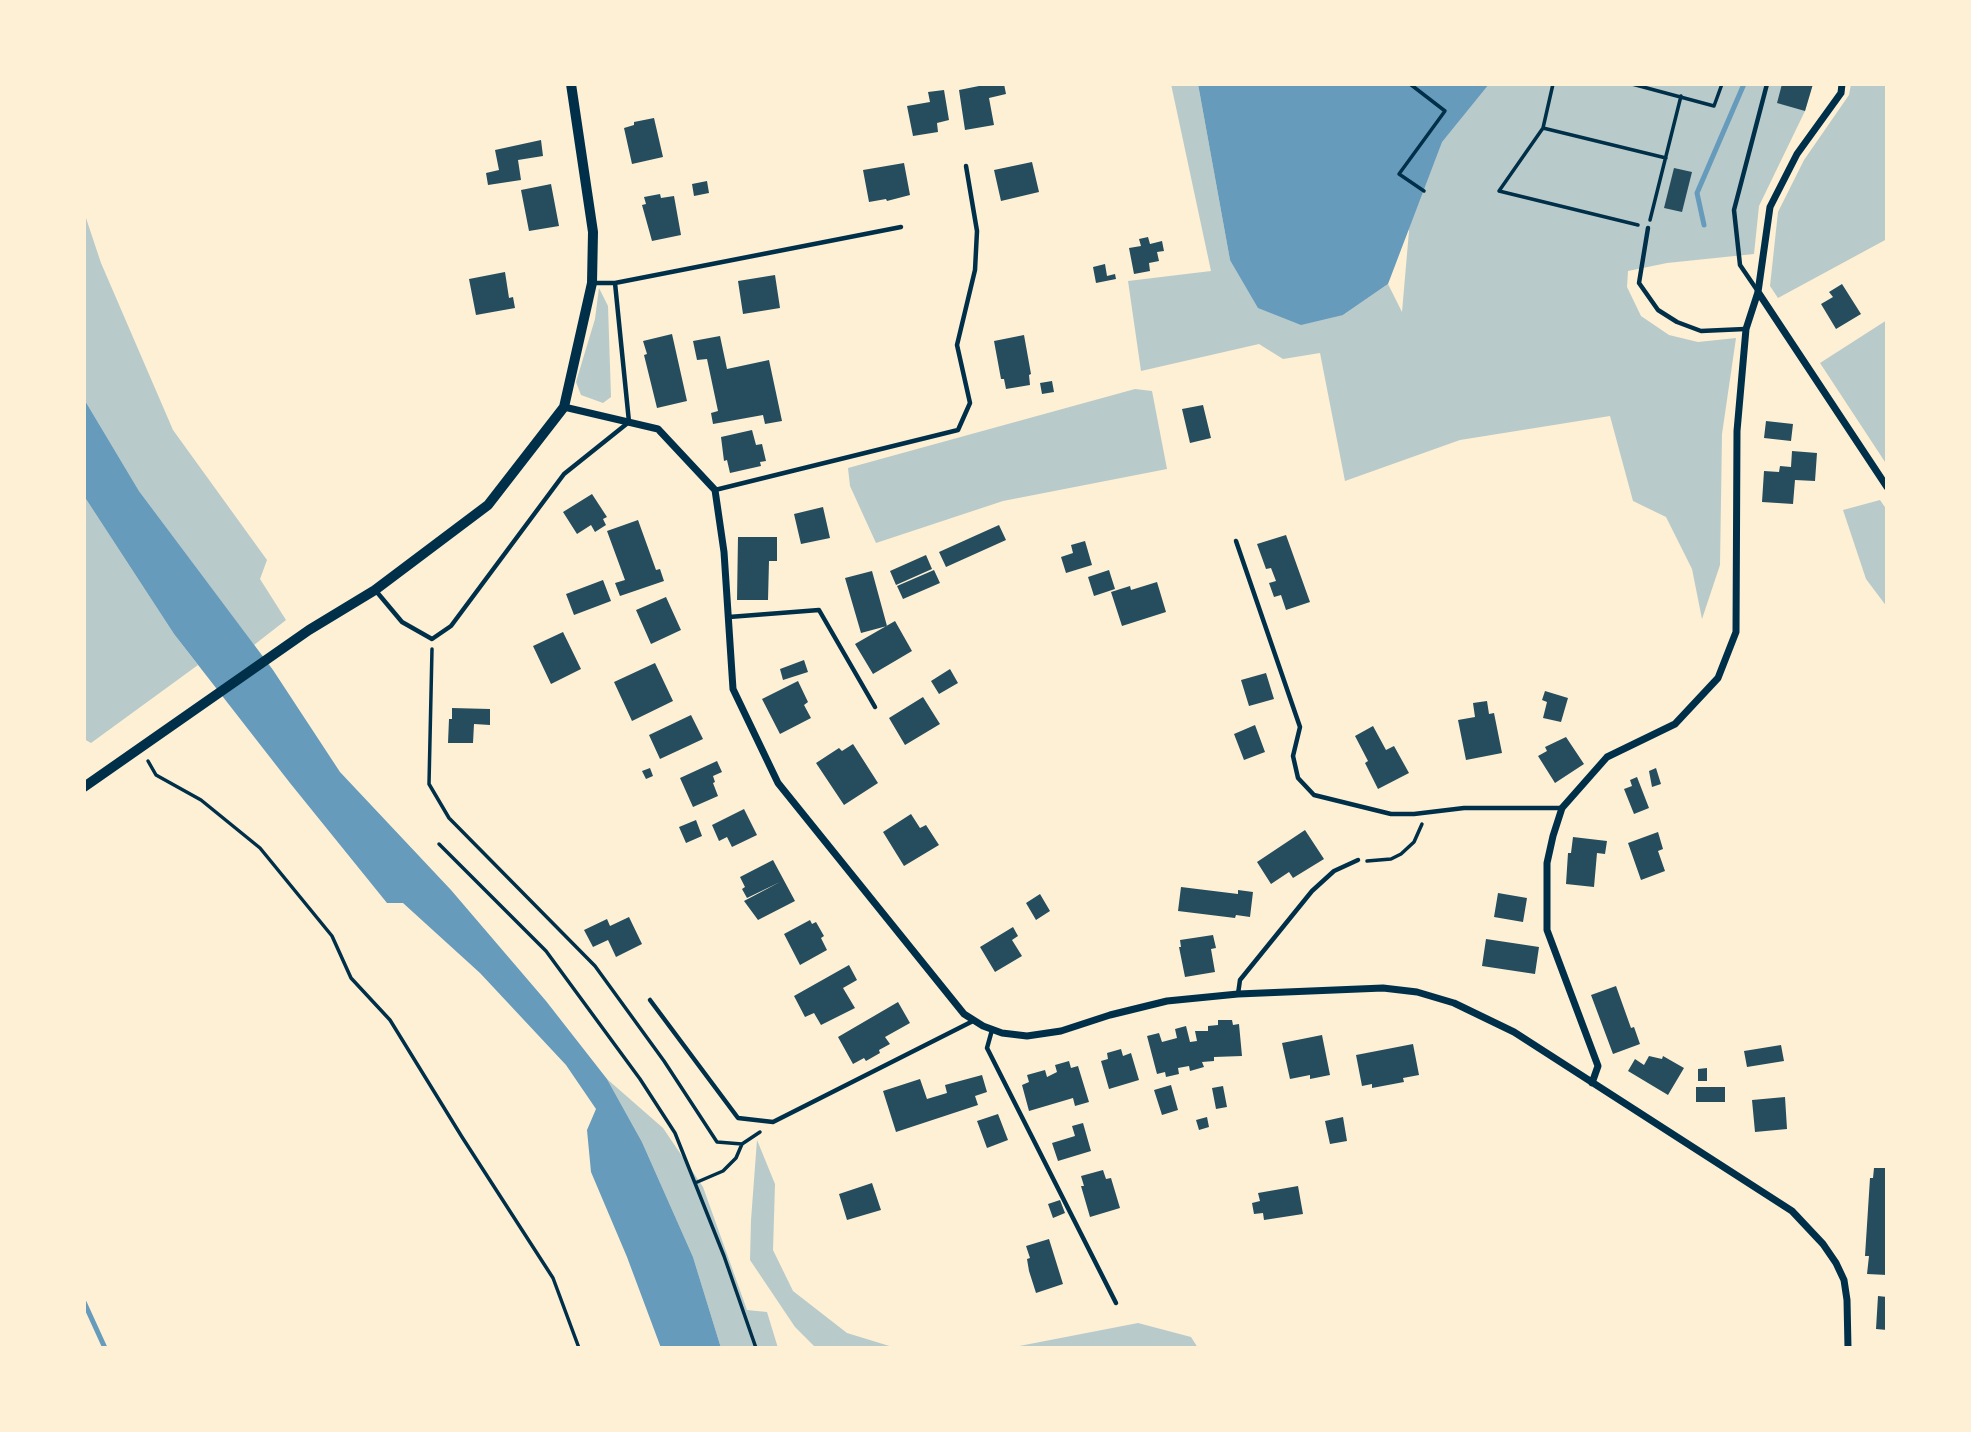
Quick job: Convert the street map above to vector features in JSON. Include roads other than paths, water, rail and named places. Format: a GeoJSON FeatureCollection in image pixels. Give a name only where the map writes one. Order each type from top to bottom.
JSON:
{"type":"FeatureCollection","features":[{"type":"Feature","properties":{"kind":"street"},"geometry":{"type":"LineString","coordinates":[[84,787],[309,630],[375,590],[488,505],[564,407],[592,284],[593,232],[571,84]]}},
{"type":"Feature","properties":{"kind":"street"},"geometry":{"type":"LineString","coordinates":[[1592,1083],[1598,1066],[1547,930],[1547,863],[1562,808],[1608,757],[1675,724],[1718,678],[1737,632],[1737,431],[1746,329],[1758,292],[1770,207],[1797,154],[1841,93],[1842,84]]}},
{"type":"Feature","properties":{"kind":"street"},"geometry":{"type":"LineString","coordinates":[[1758,292],[1887,487]]}},
{"type":"Feature","properties":{"kind":"street"},"geometry":{"type":"LineString","coordinates":[[564,407],[658,429],[715,490],[724,552],[733,689],[778,783],[956,1005],[974,1021],[1013,1035],[1042,1035],[1155,1004],[1238,994],[1361,987],[1426,995],[1471,1010],[1491,1019],[1774,1198],[1810,1228],[1836,1262],[1844,1280],[1848,1348]]}},
{"type":"Feature","properties":{"kind":"lane"},"geometry":{"type":"LineString","coordinates":[[1758,292],[1740,265],[1734,210],[1766,84]]}},
{"type":"Feature","properties":{"kind":"lane"},"geometry":{"type":"LineString","coordinates":[[715,490],[958,430],[970,403],[957,345],[975,270],[977,231],[966,166]]}},
{"type":"Feature","properties":{"kind":"lane"},"geometry":{"type":"LineString","coordinates":[[592,284],[615,283],[901,227]]}},
{"type":"Feature","properties":{"kind":"lane"},"geometry":{"type":"LineString","coordinates":[[1648,228],[1639,283],[1658,310],[1677,322],[1701,331],[1746,329]]}},
{"type":"Feature","properties":{"kind":"lane"},"geometry":{"type":"LineString","coordinates":[[375,590],[402,622],[432,639],[452,626],[564,474],[629,422],[615,283]]}},
{"type":"Feature","properties":{"kind":"lane"},"geometry":{"type":"LineString","coordinates":[[1236,541],[1300,727],[1293,755],[1298,778],[1314,795],[1391,814],[1464,808],[1562,808]]}},
{"type":"Feature","properties":{"kind":"lane"},"geometry":{"type":"LineString","coordinates":[[728,617],[819,610],[875,707]]}},
{"type":"Feature","properties":{"kind":"lane"},"geometry":{"type":"LineString","coordinates":[[1238,994],[1240,980],[1312,891],[1334,870],[1358,860]]}},
{"type":"Feature","properties":{"kind":"lane"},"geometry":{"type":"LineString","coordinates":[[650,1000],[738,1118],[773,1122],[974,1021]]}},
{"type":"Feature","properties":{"kind":"lane"},"geometry":{"type":"LineString","coordinates":[[993,1030],[987,1048],[1116,1303]]}},
{"type":"Feature","properties":{"kind":"water"},"geometry":{"type":"Polygon","coordinates":[[[1198,84],[1489,84],[1442,142],[1388,284],[1343,315],[1301,325],[1258,308],[1230,260],[1198,84]]]}},
{"type":"Feature","properties":{"kind":"water"},"geometry":{"type":"Polygon","coordinates":[[[84,399],[139,491],[273,670],[340,772],[451,890],[546,1001],[607,1079],[642,1142],[693,1257],[721,1348],[661,1348],[591,1172],[587,1130],[596,1109],[566,1065],[480,973],[403,903],[387,903],[174,634],[84,496],[84,399]]]}},
{"type":"Feature","properties":{"kind":"waterway"},"geometry":{"type":"LineString","coordinates":[[1704,225],[1697,193],[1744,84]]}},
{"type":"Feature","properties":{"kind":"waterway"},"geometry":{"type":"LineString","coordinates":[[84,1302],[105,1348]]}}]}
